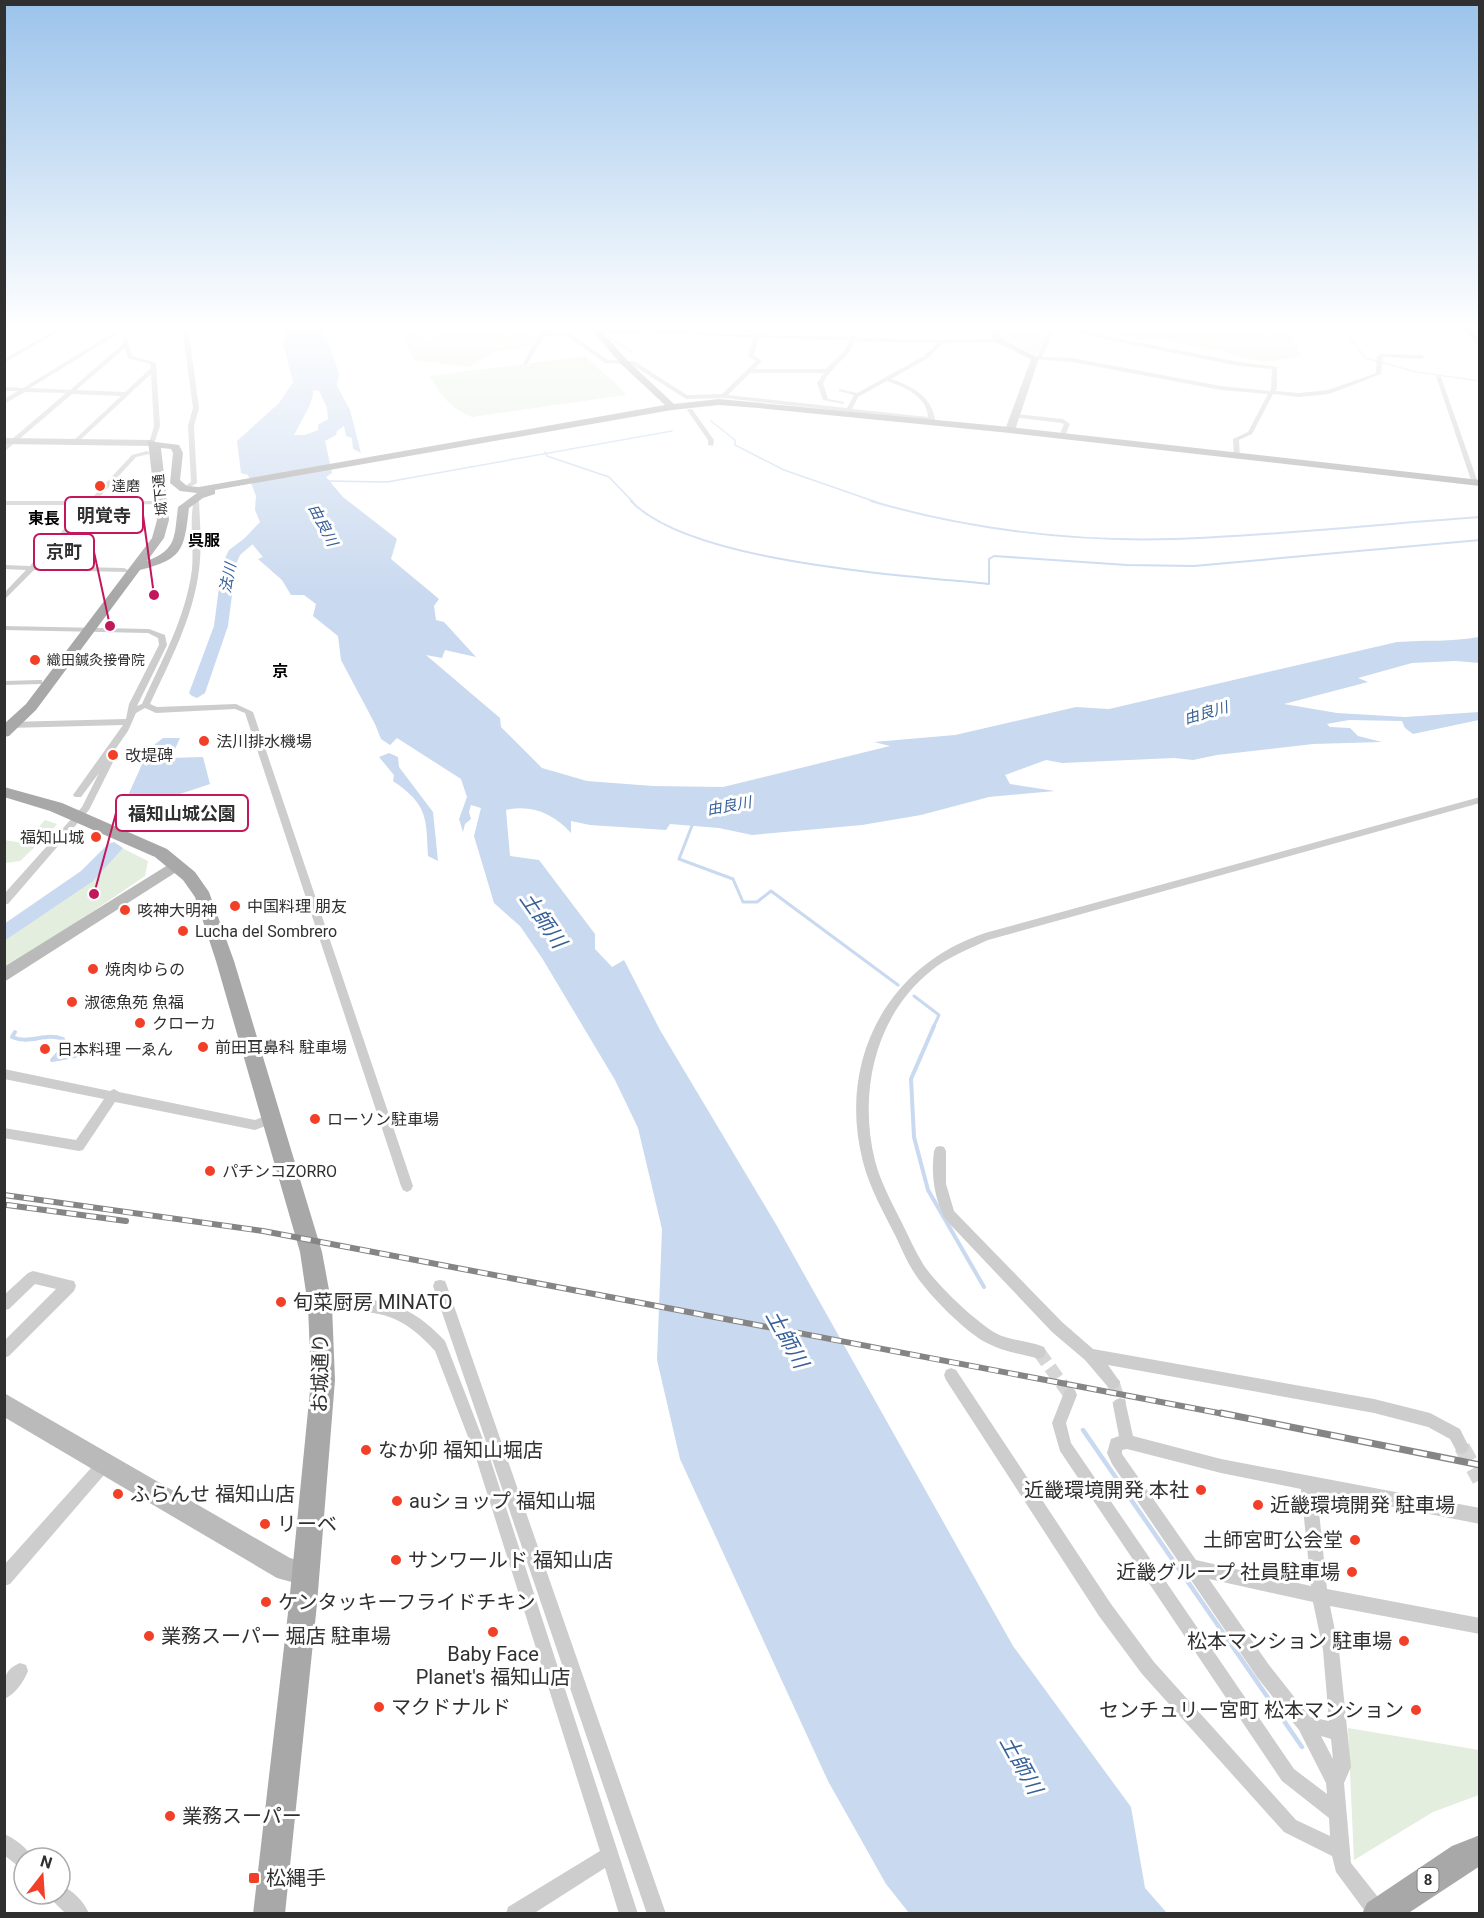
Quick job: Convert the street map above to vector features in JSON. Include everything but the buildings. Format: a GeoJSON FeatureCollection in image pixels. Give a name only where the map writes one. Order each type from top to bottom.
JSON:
{"type":"FeatureCollection","features":[{"type":"Feature","properties":{"kind":"main road"},"geometry":{"type":"LineString","coordinates":[[130,569],[163,558],[176,546],[180,540],[184,507],[198,496],[251,482],[625,416]]}},
{"type":"Feature","properties":{"kind":"main road"},"geometry":{"type":"LineString","coordinates":[[876,416],[1477,483]]}},
{"type":"Feature","properties":{"kind":"main road","name":"城下通"},"geometry":{"type":"LineString","coordinates":[[7,727],[162,530],[156,504],[156,447],[150,448]]}},
{"type":"Feature","properties":{"kind":"main road"},"geometry":{"type":"LineString","coordinates":[[150,448],[176,447],[178,453],[174,481],[198,496]]}},
{"type":"Feature","properties":{"kind":"main road","name":"城下通"},"geometry":{"type":"LineString","coordinates":[[7,727],[39,682],[83,629]]}},
{"type":"Feature","properties":{"kind":"main road","name":"お城通り"},"geometry":{"type":"LineString","coordinates":[[4,792],[79,806],[161,853],[189,876],[203,896],[311,1252],[320,1306],[323,1380],[306,1574],[269,1914]]}},
{"type":"Feature","properties":{"kind":"main road","name":"8"},"geometry":{"type":"LineString","coordinates":[[1378,1914],[1463,1857],[1479,1851]]}},
{"type":"Feature","properties":{"kind":"street"},"geometry":{"type":"LineString","coordinates":[[4,450],[10,441],[41,416]]}},
{"type":"Feature","properties":{"kind":"street"},"geometry":{"type":"LineString","coordinates":[[76,441],[103,416]]}},
{"type":"Feature","properties":{"kind":"street"},"geometry":{"type":"LineString","coordinates":[[4,598],[134,456],[150,448],[157,426],[156,416]]}},
{"type":"Feature","properties":{"kind":"street"},"geometry":{"type":"LineString","coordinates":[[184,489],[194,483],[190,426],[193,416]]}},
{"type":"Feature","properties":{"kind":"street"},"geometry":{"type":"LineString","coordinates":[[694,416],[711,440],[711,445]]}},
{"type":"Feature","properties":{"kind":"street"},"geometry":{"type":"LineString","coordinates":[[930,416],[931,421]]}},
{"type":"Feature","properties":{"kind":"street"},"geometry":{"type":"LineString","coordinates":[[1010,430],[1015,416],[1063,421],[1067,423],[1062,436]]}},
{"type":"Feature","properties":{"kind":"street"},"geometry":{"type":"LineString","coordinates":[[1237,457],[1236,439],[1250,433],[1259,416]]}},
{"type":"Feature","properties":{"kind":"street"},"geometry":{"type":"LineString","coordinates":[[1452,416],[1477,483]]}},
{"type":"Feature","properties":{"kind":"street"},"geometry":{"type":"LineString","coordinates":[[10,441],[76,441],[150,448]]}},
{"type":"Feature","properties":{"kind":"street"},"geometry":{"type":"LineString","coordinates":[[4,901],[79,806],[134,711],[145,705],[180,630],[187,605],[195,571],[198,496]]}},
{"type":"Feature","properties":{"kind":"street"},"geometry":{"type":"LineString","coordinates":[[8,503],[156,504]]}},
{"type":"Feature","properties":{"kind":"street"},"geometry":{"type":"LineString","coordinates":[[4,567],[130,569]]}},
{"type":"Feature","properties":{"kind":"street"},"geometry":{"type":"LineString","coordinates":[[4,628],[149,631],[162,637],[163,645],[133,705],[134,711]]}},
{"type":"Feature","properties":{"kind":"street"},"geometry":{"type":"LineString","coordinates":[[4,683],[39,682]]}},
{"type":"Feature","properties":{"kind":"street"},"geometry":{"type":"LineString","coordinates":[[145,705],[156,710],[236,706],[249,712],[407,1186]]}},
{"type":"Feature","properties":{"kind":"street"},"geometry":{"type":"LineString","coordinates":[[7,727],[128,722]]}},
{"type":"Feature","properties":{"kind":"street"},"geometry":{"type":"LineString","coordinates":[[79,806],[86,808],[111,758],[107,755]]}},
{"type":"Feature","properties":{"kind":"street"},"geometry":{"type":"LineString","coordinates":[[1039,1352],[990,1338],[921,1273],[888,1209],[869,1161],[862,1116],[864,1079],[873,1045],[887,1015],[901,995],[927,968],[953,951],[985,937],[1479,800]]}},
{"type":"Feature","properties":{"kind":"street"},"geometry":{"type":"LineString","coordinates":[[4,976],[176,865]]}},
{"type":"Feature","properties":{"kind":"street"},"geometry":{"type":"LineString","coordinates":[[4,1074],[114,1094],[255,1125],[272,1118]]}},
{"type":"Feature","properties":{"kind":"street"},"geometry":{"type":"LineString","coordinates":[[4,1133],[79,1146],[114,1094]]}},
{"type":"Feature","properties":{"kind":"street"},"geometry":{"type":"LineString","coordinates":[[940,1151],[938,1184],[949,1215],[1057,1328],[1090,1355],[1113,1382]]}},
{"type":"Feature","properties":{"kind":"street"},"geometry":{"type":"LineString","coordinates":[[4,1304],[33,1277],[69,1286],[4,1351]]}},
{"type":"Feature","properties":{"kind":"street"},"geometry":{"type":"LineString","coordinates":[[440,1286],[657,1914]]}},
{"type":"Feature","properties":{"kind":"street"},"geometry":{"type":"LineString","coordinates":[[320,1306],[373,1305],[404,1313],[429,1332],[440,1346],[482,1455],[629,1914]]}},
{"type":"Feature","properties":{"kind":"street"},"geometry":{"type":"LineString","coordinates":[[1090,1355],[1374,1406],[1430,1420],[1455,1434],[1462,1447]]}},
{"type":"Feature","properties":{"kind":"street"},"geometry":{"type":"LineString","coordinates":[[951,1375],[1105,1610],[1148,1668],[1290,1826],[1341,1851]]}},
{"type":"Feature","properties":{"kind":"street"},"geometry":{"type":"LineString","coordinates":[[1070,1395],[1059,1423],[1065,1446],[1288,1774],[1338,1814]]}},
{"type":"Feature","properties":{"kind":"street"},"geometry":{"type":"LineString","coordinates":[[4,1404],[286,1569],[306,1574]]}},
{"type":"Feature","properties":{"kind":"street"},"geometry":{"type":"LineString","coordinates":[[1120,1405],[1127,1442]]}},
{"type":"Feature","properties":{"kind":"street"},"geometry":{"type":"LineString","coordinates":[[1378,1914],[1342,1866],[1335,1782],[1305,1725],[1263,1671],[1117,1459],[1114,1453],[1116,1444],[1127,1442],[1221,1466],[1479,1516]]}},
{"type":"Feature","properties":{"kind":"street"},"geometry":{"type":"LineString","coordinates":[[4,1578],[105,1463]]}},
{"type":"Feature","properties":{"kind":"street"},"geometry":{"type":"LineString","coordinates":[[1308,1483],[1320,1596],[1330,1650],[1342,1767],[1335,1782]]}},
{"type":"Feature","properties":{"kind":"street"},"geometry":{"type":"LineString","coordinates":[[1191,1568],[1320,1596],[1479,1626]]}},
{"type":"Feature","properties":{"kind":"street"},"geometry":{"type":"LineString","coordinates":[[4,1691],[20,1671]]}},
{"type":"Feature","properties":{"kind":"street"},"geometry":{"type":"LineString","coordinates":[[1305,1725],[1338,1732]]}},
{"type":"Feature","properties":{"kind":"street"},"geometry":{"type":"LineString","coordinates":[[515,1914],[610,1855]]}},
{"type":"Feature","properties":{"kind":"green space"},"geometry":{"type":"Polygon","coordinates":[[[45,820],[57,824],[42,842],[27,839],[45,820]]]}},
{"type":"Feature","properties":{"kind":"green space"},"geometry":{"type":"Polygon","coordinates":[[[4,840],[37,845],[20,861],[6,863],[4,840]]]}},
{"type":"Feature","properties":{"kind":"green space"},"geometry":{"type":"Polygon","coordinates":[[[122,848],[148,861],[145,876],[5,971],[5,940],[100,871],[122,848]]]}},
{"type":"Feature","properties":{"kind":"green space"},"geometry":{"type":"Polygon","coordinates":[[[1348,1728],[1479,1750],[1479,1795],[1433,1812],[1354,1860],[1348,1728]]]}},
{"type":"Feature","properties":{"kind":"water"},"geometry":{"type":"Polygon","coordinates":[[[265,416],[304,416],[294,435],[305,435],[318,430],[318,425],[328,419],[328,416],[351,416],[361,453],[353,449],[352,438],[346,436],[344,426],[337,431],[336,435],[325,441],[332,473],[326,477],[343,497],[397,539],[391,559],[439,599],[434,606],[436,620],[444,622],[476,657],[445,650],[442,658],[426,655],[500,718],[501,727],[542,768],[587,781],[653,786],[723,787],[890,746],[874,742],[955,735],[1076,707],[1109,709],[1397,642],[1479,637],[1479,663],[1456,661],[1412,663],[1358,678],[1368,682],[1284,704],[1337,713],[1405,717],[1479,712],[1479,720],[1413,734],[1405,728],[1402,721],[1349,720],[1327,724],[1330,727],[1350,728],[1358,736],[1382,742],[1313,744],[1193,760],[1174,758],[1062,763],[1046,760],[1005,775],[1010,784],[1055,791],[989,797],[921,815],[862,825],[752,835],[719,828],[670,824],[666,830],[590,825],[571,821],[571,833],[542,812],[525,808],[506,810],[510,856],[539,860],[595,934],[595,949],[612,967],[624,960],[660,1030],[777,1226],[1013,1646],[1131,1807],[1145,1888],[1167,1913],[909,1913],[886,1884],[828,1781],[680,1459],[657,1360],[662,1229],[638,1128],[615,1080],[542,958],[520,926],[494,903],[474,836],[481,808],[471,805],[469,812],[471,819],[465,824],[463,832],[459,819],[467,797],[461,779],[397,738],[390,745],[381,739],[341,660],[338,636],[313,616],[316,604],[304,595],[291,595],[282,580],[258,559],[263,557],[253,545],[242,541],[260,522],[255,510],[256,496],[248,475],[241,473],[237,441],[265,416]]]}},
{"type":"Feature","properties":{"kind":"water"},"geometry":{"type":"Polygon","coordinates":[[[163,738],[180,738],[171,758],[203,757],[210,784],[159,803],[135,824],[123,822],[120,813],[149,749],[163,738]]]}},
{"type":"Feature","properties":{"kind":"water"},"geometry":{"type":"Polygon","coordinates":[[[389,753],[398,757],[399,767],[433,812],[438,861],[428,856],[427,831],[419,805],[413,797],[393,781],[394,775],[379,757],[389,753]]]}},
{"type":"Feature","properties":{"kind":"waterway"},"geometry":{"type":"LineString","coordinates":[[711,421],[735,440],[735,445],[784,470],[876,502]]}},
{"type":"Feature","properties":{"kind":"waterway"},"geometry":{"type":"LineString","coordinates":[[546,454],[672,431]]}},
{"type":"Feature","properties":{"kind":"waterway"},"geometry":{"type":"LineString","coordinates":[[326,481],[387,482],[546,454]]}},
{"type":"Feature","properties":{"kind":"waterway"},"geometry":{"type":"LineString","coordinates":[[546,454],[547,456],[609,477],[633,502]]}},
{"type":"Feature","properties":{"kind":"waterway"},"geometry":{"type":"LineString","coordinates":[[631,501],[660,522],[700,539],[748,552],[853,570],[989,584],[989,559],[994,556],[1127,565],[1194,566],[1480,540]]}},
{"type":"Feature","properties":{"kind":"waterway"},"geometry":{"type":"LineString","coordinates":[[871,501],[944,519],[1020,532],[1134,539],[1249,535],[1480,517]]}},
{"type":"Feature","properties":{"kind":"waterway","name":"法川"},"geometry":{"type":"LineString","coordinates":[[197,693],[221,626],[229,564],[234,553],[265,527]]}},
{"type":"Feature","properties":{"kind":"waterway"},"geometry":{"type":"LineString","coordinates":[[693,823],[679,859],[733,879],[743,902],[757,902],[771,891],[898,985]]}},
{"type":"Feature","properties":{"kind":"waterway","name":"法川"},"geometry":{"type":"LineString","coordinates":[[4,934],[87,876],[114,848]]}},
{"type":"Feature","properties":{"kind":"waterway"},"geometry":{"type":"LineString","coordinates":[[914,996],[939,1015],[933,1028]]}},
{"type":"Feature","properties":{"kind":"waterway"},"geometry":{"type":"LineString","coordinates":[[934,1026],[911,1079],[914,1137],[928,1190],[984,1287]]}},
{"type":"Feature","properties":{"kind":"waterway"},"geometry":{"type":"LineString","coordinates":[[15,1032],[12,1037],[25,1040],[50,1037],[63,1039],[64,1047],[52,1060],[75,1056],[84,1048]]}},
{"type":"Feature","properties":{"kind":"waterway"},"geometry":{"type":"LineString","coordinates":[[1083,1430],[1302,1747]]}},
{"type":"Feature","properties":{"kind":"tunnel"},"geometry":{"type":"LineString","coordinates":[[1039,1352],[1070,1395]]}},
{"type":"Feature","properties":{"kind":"tunnel"},"geometry":{"type":"LineString","coordinates":[[1113,1382],[1120,1405]]}},
{"type":"Feature","properties":{"kind":"tunnel"},"geometry":{"type":"LineString","coordinates":[[1462,1447],[1480,1480]]}},
{"type":"Feature","properties":{"kind":"railway"},"geometry":{"type":"LineString","coordinates":[[4,1195],[263,1231],[1229,1415]]}},
{"type":"Feature","properties":{"kind":"railway"},"geometry":{"type":"LineString","coordinates":[[7,1205],[126,1221]]}},
{"type":"Feature","properties":{"kind":"railway"},"geometry":{"type":"LineString","coordinates":[[1221,1413],[1480,1465]]}},
{"type":"Feature","properties":{"kind":"place","name":"達磨"},"geometry":{"type":"Point","coordinates":[100,486]}},
{"type":"Feature","properties":{"kind":"place","name":"明覚寺"},"geometry":{"type":"Point","coordinates":[154,595]}},
{"type":"Feature","properties":{"kind":"place","name":"京町"},"geometry":{"type":"Point","coordinates":[110,626]}},
{"type":"Feature","properties":{"kind":"place","name":"織田鍼灸接骨院"},"geometry":{"type":"Point","coordinates":[35,660]}},
{"type":"Feature","properties":{"kind":"place","name":"法川排水機場"},"geometry":{"type":"Point","coordinates":[204,741]}},
{"type":"Feature","properties":{"kind":"place","name":"改堤碑"},"geometry":{"type":"Point","coordinates":[113,755]}},
{"type":"Feature","properties":{"kind":"place","name":"福知山城"},"geometry":{"type":"Point","coordinates":[96,837]}},
{"type":"Feature","properties":{"kind":"place","name":"福知山城公園"},"geometry":{"type":"Point","coordinates":[94,894]}},
{"type":"Feature","properties":{"kind":"place","name":"中国料理 朋友"},"geometry":{"type":"Point","coordinates":[235,906]}},
{"type":"Feature","properties":{"kind":"place","name":"咳神大明神"},"geometry":{"type":"Point","coordinates":[125,910]}},
{"type":"Feature","properties":{"kind":"place","name":"Lucha del Sombrero"},"geometry":{"type":"Point","coordinates":[183,931]}},
{"type":"Feature","properties":{"kind":"place","name":"焼肉ゆらの"},"geometry":{"type":"Point","coordinates":[93,969]}},
{"type":"Feature","properties":{"kind":"place","name":"淑徳魚苑 魚福"},"geometry":{"type":"Point","coordinates":[72,1002]}},
{"type":"Feature","properties":{"kind":"place","name":"クローカ"},"geometry":{"type":"Point","coordinates":[140,1023]}},
{"type":"Feature","properties":{"kind":"place","name":"前田耳鼻科 駐車場"},"geometry":{"type":"Point","coordinates":[203,1047]}},
{"type":"Feature","properties":{"kind":"place","name":"日本料理 一ゑん"},"geometry":{"type":"Point","coordinates":[45,1049]}},
{"type":"Feature","properties":{"kind":"place","name":"ローソン駐車場"},"geometry":{"type":"Point","coordinates":[315,1119]}},
{"type":"Feature","properties":{"kind":"place","name":"パチンコZORRO"},"geometry":{"type":"Point","coordinates":[210,1171]}},
{"type":"Feature","properties":{"kind":"place","name":"旬菜厨房 MINATO"},"geometry":{"type":"Point","coordinates":[281,1302]}},
{"type":"Feature","properties":{"kind":"place","name":"なか卯 福知山堀店"},"geometry":{"type":"Point","coordinates":[366,1450]}},
{"type":"Feature","properties":{"kind":"place","name":"近畿環境開発 本社"},"geometry":{"type":"Point","coordinates":[1201,1490]}},
{"type":"Feature","properties":{"kind":"place","name":"ふらんせ 福知山店"},"geometry":{"type":"Point","coordinates":[118,1494]}},
{"type":"Feature","properties":{"kind":"place","name":"auショップ 福知山堀"},"geometry":{"type":"Point","coordinates":[397,1501]}},
{"type":"Feature","properties":{"kind":"place","name":"近畿環境開発 駐車場"},"geometry":{"type":"Point","coordinates":[1258,1505]}},
{"type":"Feature","properties":{"kind":"place","name":"リーベ"},"geometry":{"type":"Point","coordinates":[265,1524]}},
{"type":"Feature","properties":{"kind":"place","name":"土師宮町公会堂"},"geometry":{"type":"Point","coordinates":[1355,1540]}},
{"type":"Feature","properties":{"kind":"place","name":"サンワールド 福知山店"},"geometry":{"type":"Point","coordinates":[396,1560]}},
{"type":"Feature","properties":{"kind":"place","name":"近畿グループ 社員駐車場"},"geometry":{"type":"Point","coordinates":[1352,1572]}},
{"type":"Feature","properties":{"kind":"place","name":"ケンタッキーフライドチキン"},"geometry":{"type":"Point","coordinates":[266,1602]}},
{"type":"Feature","properties":{"kind":"place","name":"Baby Face Planet's 福知山店"},"geometry":{"type":"Point","coordinates":[493,1632]}},
{"type":"Feature","properties":{"kind":"place","name":"業務スーパー 堀店 駐車場"},"geometry":{"type":"Point","coordinates":[149,1636]}},
{"type":"Feature","properties":{"kind":"place","name":"松本マンション 駐車場"},"geometry":{"type":"Point","coordinates":[1404,1641]}},
{"type":"Feature","properties":{"kind":"place","name":"マクドナルド"},"geometry":{"type":"Point","coordinates":[379,1707]}},
{"type":"Feature","properties":{"kind":"place","name":"センチュリー宮町 松本マンション"},"geometry":{"type":"Point","coordinates":[1416,1710]}},
{"type":"Feature","properties":{"kind":"place","name":"業務スーパー"},"geometry":{"type":"Point","coordinates":[170,1816]}},
{"type":"Feature","properties":{"kind":"place","name":"松縄手"},"geometry":{"type":"Point","coordinates":[254,1878]}},
{"type":"Feature","properties":{"kind":"district","name":"東長"},"geometry":{"type":"Point","coordinates":[44,518]}},
{"type":"Feature","properties":{"kind":"district","name":"呉服"},"geometry":{"type":"Point","coordinates":[204,540]}},
{"type":"Feature","properties":{"kind":"district","name":"京"},"geometry":{"type":"Point","coordinates":[280,671]}},
{"type":"Feature","properties":{"kind":"water label","name":"由良川"},"geometry":{"type":"Point","coordinates":[323,525]}},
{"type":"Feature","properties":{"kind":"water label","name":"由良川"},"geometry":{"type":"Point","coordinates":[1206,713]}},
{"type":"Feature","properties":{"kind":"water label","name":"由良川"},"geometry":{"type":"Point","coordinates":[729,806]}},
{"type":"Feature","properties":{"kind":"water label","name":"土師川"},"geometry":{"type":"Point","coordinates":[543,920]}},
{"type":"Feature","properties":{"kind":"water label","name":"土師川"},"geometry":{"type":"Point","coordinates":[787,1339]}},
{"type":"Feature","properties":{"kind":"water label","name":"土師川"},"geometry":{"type":"Point","coordinates":[1021,1765]}}]}
